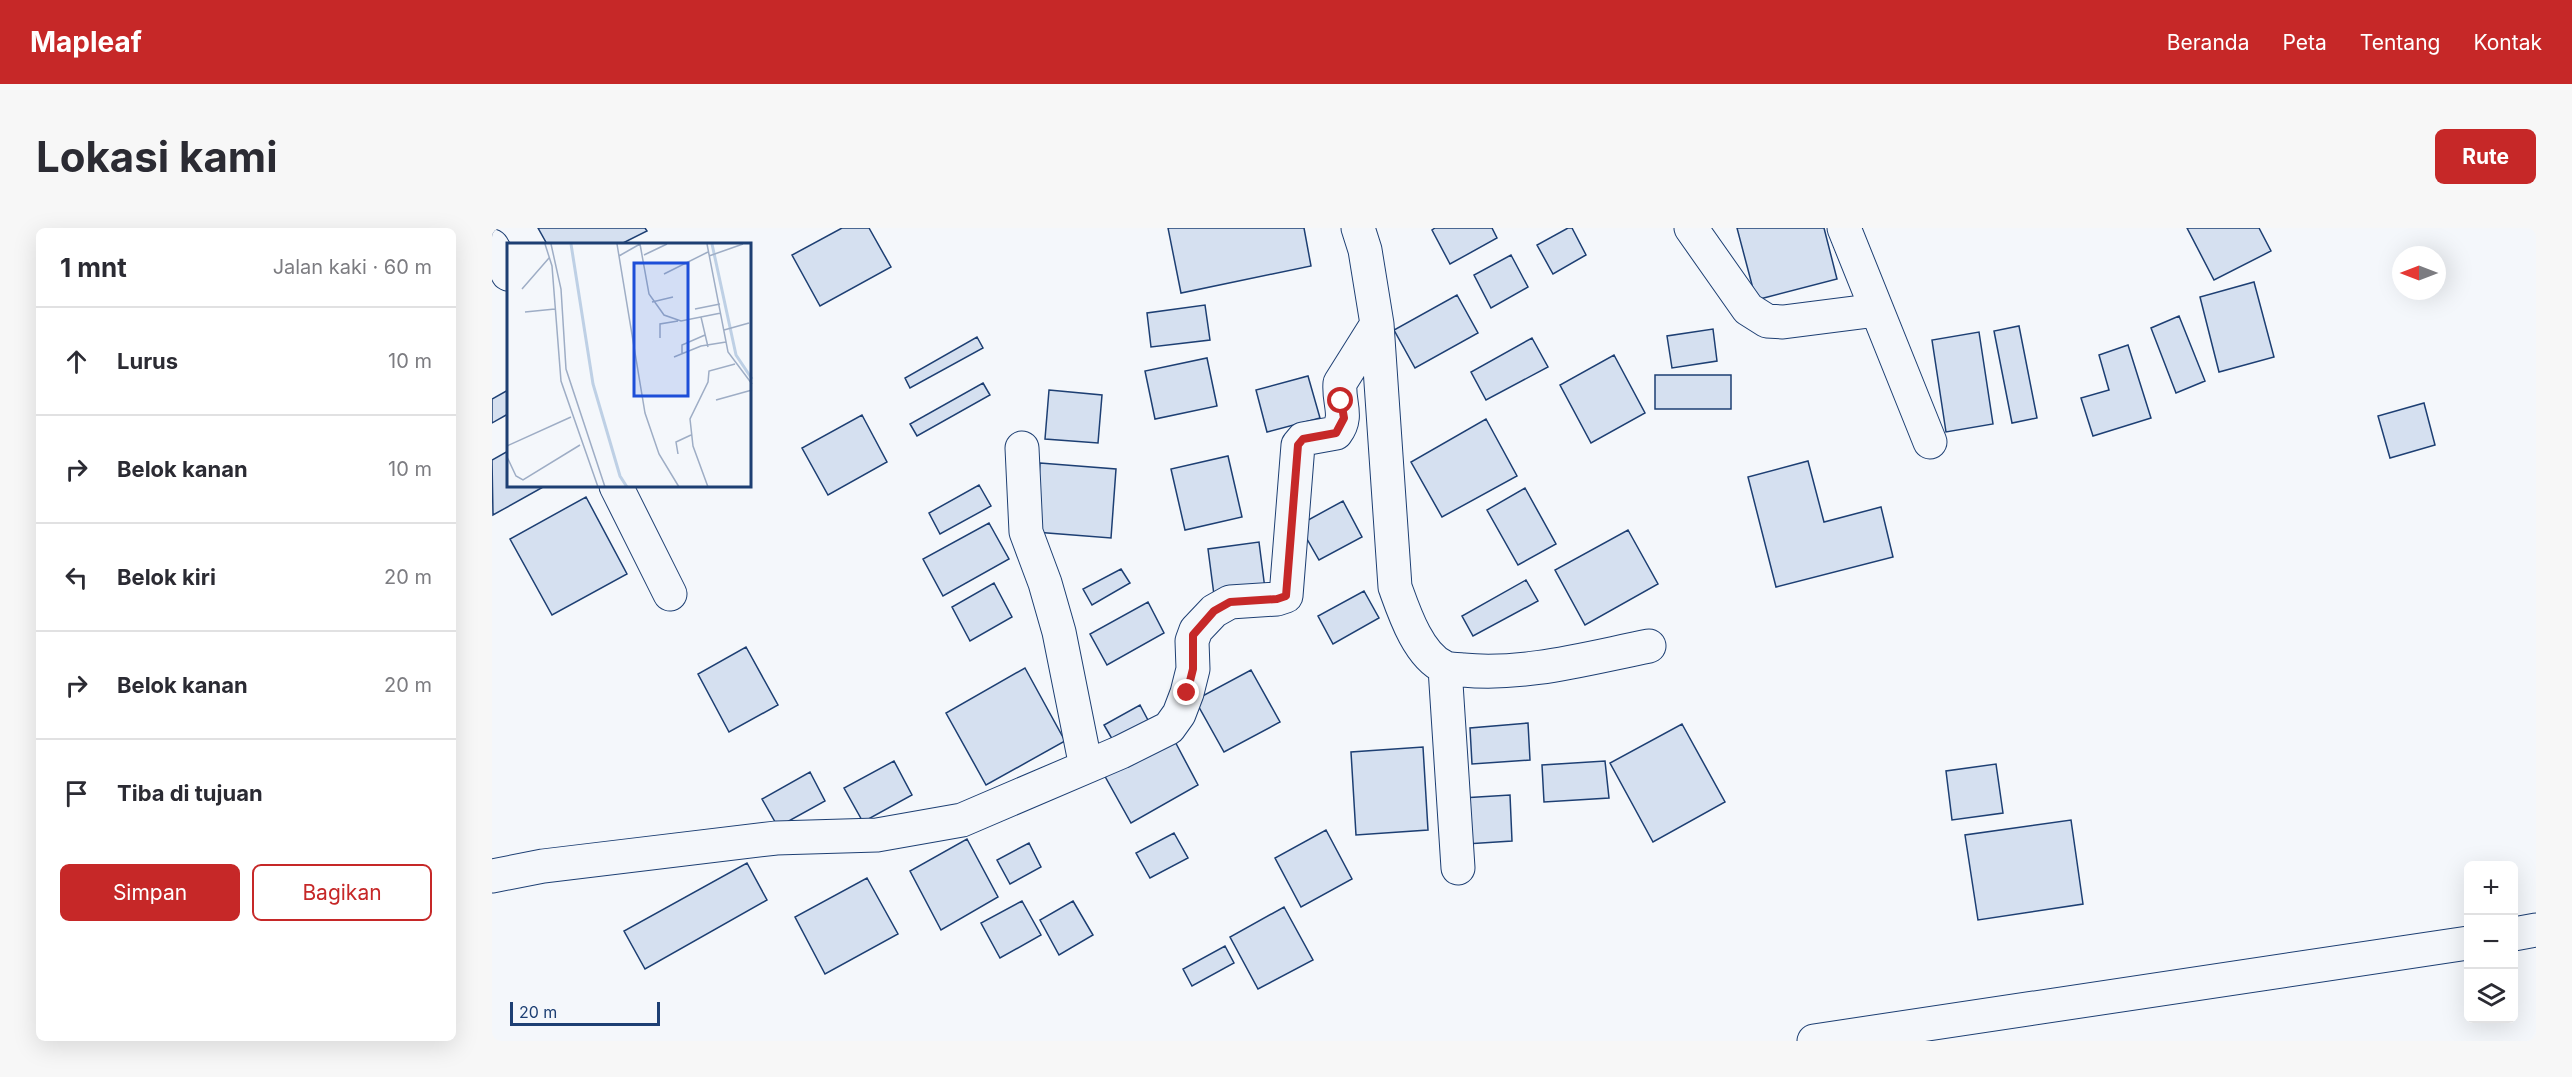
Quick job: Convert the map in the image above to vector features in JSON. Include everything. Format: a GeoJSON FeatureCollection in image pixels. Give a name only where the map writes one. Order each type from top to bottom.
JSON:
{"type":"FeatureCollection","features":[{"type":"Feature","properties":{"kind":"street"},"geometry":{"type":"LineString","coordinates":[[1358,228],[1365,250],[1377,324],[1395,587],[1409,627],[1430,656],[1445,668],[1478,671],[1519,670],[1648,646]]}},
{"type":"Feature","properties":{"kind":"street"},"geometry":{"type":"LineString","coordinates":[[1691,228],[1748,309],[1767,321],[1783,322],[1877,310]]}},
{"type":"Feature","properties":{"kind":"street"},"geometry":{"type":"LineString","coordinates":[[1844,228],[1930,442]]}},
{"type":"Feature","properties":{"kind":"street"},"geometry":{"type":"LineString","coordinates":[[492,246],[507,272]]}},
{"type":"Feature","properties":{"kind":"street"},"geometry":{"type":"LineString","coordinates":[[492,876],[543,866],[776,838],[877,835],[962,820],[1086,767],[1169,728],[1175,722],[1193,669],[1193,635],[1214,611],[1230,602],[1277,599],[1286,596],[1298,445],[1303,439],[1336,433],[1342,424],[1344,411],[1340,383],[1377,324]]}},
{"type":"Feature","properties":{"kind":"street"},"geometry":{"type":"LineString","coordinates":[[1022,448],[1026,532],[1059,632],[1086,767]]}},
{"type":"Feature","properties":{"kind":"street"},"geometry":{"type":"LineString","coordinates":[[617,488],[670,594]]}},
{"type":"Feature","properties":{"kind":"street"},"geometry":{"type":"LineString","coordinates":[[1445,668],[1458,868]]}},
{"type":"Feature","properties":{"kind":"street"},"geometry":{"type":"LineString","coordinates":[[2518,933],[2536,930]]}},
{"type":"Feature","properties":{"kind":"street"},"geometry":{"type":"LineString","coordinates":[[1814,1041],[2464,944]]}},
{"type":"Feature","properties":{"kind":"building"},"geometry":{"type":"Polygon","coordinates":[[[538,228],[645,228],[647,231],[623,243],[546,243],[538,228]]]}},
{"type":"Feature","properties":{"kind":"building"},"geometry":{"type":"Polygon","coordinates":[[[842,228],[869,228],[891,267],[820,306],[792,255],[842,228]]]}},
{"type":"Feature","properties":{"kind":"building"},"geometry":{"type":"Polygon","coordinates":[[[1168,228],[1304,228],[1311,266],[1181,293],[1168,228]]]}},
{"type":"Feature","properties":{"kind":"building"},"geometry":{"type":"Polygon","coordinates":[[[1435,228],[1492,228],[1497,238],[1450,264],[1432,230],[1435,228]]]}},
{"type":"Feature","properties":{"kind":"building"},"geometry":{"type":"Polygon","coordinates":[[[1572,228],[1586,255],[1553,274],[1537,245],[1572,228]]]}},
{"type":"Feature","properties":{"kind":"building"},"geometry":{"type":"Polygon","coordinates":[[[1737,228],[1824,228],[1837,279],[1756,300],[1737,228]]]}},
{"type":"Feature","properties":{"kind":"building"},"geometry":{"type":"Polygon","coordinates":[[[2187,228],[2259,228],[2271,251],[2214,280],[2187,228]]]}},
{"type":"Feature","properties":{"kind":"building"},"geometry":{"type":"Polygon","coordinates":[[[1511,255],[1528,287],[1491,308],[1474,275],[1511,255]]]}},
{"type":"Feature","properties":{"kind":"building"},"geometry":{"type":"Polygon","coordinates":[[[2254,282],[2274,357],[2219,372],[2200,297],[2254,282]]]}},
{"type":"Feature","properties":{"kind":"building"},"geometry":{"type":"Polygon","coordinates":[[[1457,295],[1478,333],[1415,368],[1394,330],[1457,295]]]}},
{"type":"Feature","properties":{"kind":"building"},"geometry":{"type":"Polygon","coordinates":[[[1205,305],[1210,340],[1151,347],[1147,313],[1205,305]]]}},
{"type":"Feature","properties":{"kind":"building"},"geometry":{"type":"Polygon","coordinates":[[[2179,316],[2205,381],[2176,393],[2151,328],[2179,316]]]}},
{"type":"Feature","properties":{"kind":"building"},"geometry":{"type":"Polygon","coordinates":[[[2019,326],[2037,418],[2012,423],[1994,331],[2019,326]]]}},
{"type":"Feature","properties":{"kind":"building"},"geometry":{"type":"Polygon","coordinates":[[[1713,329],[1717,361],[1672,368],[1667,336],[1713,329]]]}},
{"type":"Feature","properties":{"kind":"building"},"geometry":{"type":"Polygon","coordinates":[[[1979,332],[1993,424],[1946,432],[1932,340],[1979,332]]]}},
{"type":"Feature","properties":{"kind":"building"},"geometry":{"type":"Polygon","coordinates":[[[977,337],[983,348],[910,388],[905,378],[977,337]]]}},
{"type":"Feature","properties":{"kind":"building"},"geometry":{"type":"Polygon","coordinates":[[[1532,338],[1548,367],[1486,400],[1471,372],[1532,338]]]}},
{"type":"Feature","properties":{"kind":"building"},"geometry":{"type":"Polygon","coordinates":[[[2128,345],[2151,418],[2093,436],[2081,398],[2109,390],[2099,355],[2128,345]]]}},
{"type":"Feature","properties":{"kind":"building"},"geometry":{"type":"Polygon","coordinates":[[[1614,355],[1645,413],[1591,443],[1560,385],[1614,355]]]}},
{"type":"Feature","properties":{"kind":"building"},"geometry":{"type":"Polygon","coordinates":[[[1207,358],[1217,406],[1155,419],[1145,371],[1207,358]]]}},
{"type":"Feature","properties":{"kind":"building"},"geometry":{"type":"Polygon","coordinates":[[[1655,375],[1731,375],[1731,409],[1655,409],[1655,375]]]}},
{"type":"Feature","properties":{"kind":"building"},"geometry":{"type":"Polygon","coordinates":[[[1308,376],[1320,418],[1267,432],[1256,390],[1308,376]]]}},
{"type":"Feature","properties":{"kind":"building"},"geometry":{"type":"Polygon","coordinates":[[[983,383],[990,395],[917,436],[910,424],[983,383]]]}},
{"type":"Feature","properties":{"kind":"building"},"geometry":{"type":"Polygon","coordinates":[[[1049,390],[1102,395],[1098,443],[1045,439],[1049,390]]]}},
{"type":"Feature","properties":{"kind":"building"},"geometry":{"type":"Polygon","coordinates":[[[507,391],[507,415],[492,423],[492,399],[507,391]]]}},
{"type":"Feature","properties":{"kind":"building"},"geometry":{"type":"Polygon","coordinates":[[[2424,403],[2435,445],[2390,458],[2378,416],[2424,403]]]}},
{"type":"Feature","properties":{"kind":"building"},"geometry":{"type":"Polygon","coordinates":[[[862,415],[887,462],[828,495],[802,448],[862,415]]]}},
{"type":"Feature","properties":{"kind":"building"},"geometry":{"type":"Polygon","coordinates":[[[1486,419],[1517,476],[1442,517],[1411,462],[1486,419]]]}},
{"type":"Feature","properties":{"kind":"building"},"geometry":{"type":"Polygon","coordinates":[[[507,452],[507,488],[541,488],[493,515],[492,460],[507,452]]]}},
{"type":"Feature","properties":{"kind":"building"},"geometry":{"type":"Polygon","coordinates":[[[1228,456],[1242,517],[1185,530],[1171,469],[1228,456]]]}},
{"type":"Feature","properties":{"kind":"building"},"geometry":{"type":"Polygon","coordinates":[[[1808,461],[1824,522],[1881,507],[1893,557],[1776,587],[1748,477],[1808,461]]]}},
{"type":"Feature","properties":{"kind":"building"},"geometry":{"type":"Polygon","coordinates":[[[1040,463],[1116,469],[1111,538],[1035,532],[1040,463]]]}},
{"type":"Feature","properties":{"kind":"building"},"geometry":{"type":"Polygon","coordinates":[[[979,485],[991,506],[940,534],[929,513],[979,485]]]}},
{"type":"Feature","properties":{"kind":"building"},"geometry":{"type":"Polygon","coordinates":[[[1525,488],[1556,544],[1518,565],[1487,510],[1525,488]]]}},
{"type":"Feature","properties":{"kind":"building"},"geometry":{"type":"Polygon","coordinates":[[[586,497],[627,574],[552,615],[510,539],[586,497]]]}},
{"type":"Feature","properties":{"kind":"building"},"geometry":{"type":"Polygon","coordinates":[[[1343,501],[1362,537],[1319,560],[1299,525],[1343,501]]]}},
{"type":"Feature","properties":{"kind":"building"},"geometry":{"type":"Polygon","coordinates":[[[989,523],[1009,559],[943,596],[923,559],[989,523]]]}},
{"type":"Feature","properties":{"kind":"building"},"geometry":{"type":"Polygon","coordinates":[[[1628,530],[1658,584],[1585,625],[1555,570],[1628,530]]]}},
{"type":"Feature","properties":{"kind":"building"},"geometry":{"type":"Polygon","coordinates":[[[1259,542],[1265,589],[1214,595],[1208,549],[1259,542]]]}},
{"type":"Feature","properties":{"kind":"building"},"geometry":{"type":"Polygon","coordinates":[[[1121,569],[1130,583],[1092,605],[1083,589],[1121,569]]]}},
{"type":"Feature","properties":{"kind":"building"},"geometry":{"type":"Polygon","coordinates":[[[1526,580],[1538,601],[1473,636],[1462,616],[1526,580]]]}},
{"type":"Feature","properties":{"kind":"building"},"geometry":{"type":"Polygon","coordinates":[[[994,583],[1012,617],[970,641],[952,607],[994,583]]]}},
{"type":"Feature","properties":{"kind":"building"},"geometry":{"type":"Polygon","coordinates":[[[1364,591],[1379,618],[1333,644],[1318,616],[1364,591]]]}},
{"type":"Feature","properties":{"kind":"building"},"geometry":{"type":"Polygon","coordinates":[[[1148,602],[1164,633],[1107,665],[1090,634],[1148,602]]]}},
{"type":"Feature","properties":{"kind":"building"},"geometry":{"type":"Polygon","coordinates":[[[746,647],[778,705],[729,732],[698,674],[746,647]]]}},
{"type":"Feature","properties":{"kind":"building"},"geometry":{"type":"Polygon","coordinates":[[[1025,668],[1065,741],[986,785],[946,713],[1025,668]]]}},
{"type":"Feature","properties":{"kind":"building"},"geometry":{"type":"Polygon","coordinates":[[[1251,670],[1280,722],[1224,752],[1195,700],[1251,670]]]}},
{"type":"Feature","properties":{"kind":"building"},"geometry":{"type":"Polygon","coordinates":[[[1140,705],[1150,724],[1115,744],[1104,725],[1140,705]]]}},
{"type":"Feature","properties":{"kind":"building"},"geometry":{"type":"Polygon","coordinates":[[[1528,723],[1530,760],[1472,764],[1470,728],[1528,723]]]}},
{"type":"Feature","properties":{"kind":"building"},"geometry":{"type":"Polygon","coordinates":[[[1682,724],[1725,802],[1653,842],[1610,763],[1682,724]]]}},
{"type":"Feature","properties":{"kind":"building"},"geometry":{"type":"Polygon","coordinates":[[[1171,734],[1198,785],[1131,823],[1102,771],[1171,734]]]}},
{"type":"Feature","properties":{"kind":"building"},"geometry":{"type":"Polygon","coordinates":[[[1423,747],[1428,830],[1356,835],[1351,752],[1423,747]]]}},
{"type":"Feature","properties":{"kind":"building"},"geometry":{"type":"Polygon","coordinates":[[[894,761],[912,795],[863,822],[844,788],[894,761]]]}},
{"type":"Feature","properties":{"kind":"building"},"geometry":{"type":"Polygon","coordinates":[[[1605,761],[1609,798],[1544,802],[1542,765],[1605,761]]]}},
{"type":"Feature","properties":{"kind":"building"},"geometry":{"type":"Polygon","coordinates":[[[1996,764],[2003,813],[1952,820],[1946,771],[1996,764]]]}},
{"type":"Feature","properties":{"kind":"building"},"geometry":{"type":"Polygon","coordinates":[[[810,772],[825,801],[778,827],[762,799],[810,772]]]}},
{"type":"Feature","properties":{"kind":"building"},"geometry":{"type":"Polygon","coordinates":[[[1510,795],[1512,841],[1466,844],[1462,798],[1510,795]]]}},
{"type":"Feature","properties":{"kind":"building"},"geometry":{"type":"Polygon","coordinates":[[[2071,820],[2083,904],[1978,920],[1965,835],[2071,820]]]}},
{"type":"Feature","properties":{"kind":"building"},"geometry":{"type":"Polygon","coordinates":[[[1326,830],[1352,879],[1301,907],[1275,858],[1326,830]]]}},
{"type":"Feature","properties":{"kind":"building"},"geometry":{"type":"Polygon","coordinates":[[[1174,833],[1188,858],[1150,878],[1136,853],[1174,833]]]}},
{"type":"Feature","properties":{"kind":"building"},"geometry":{"type":"Polygon","coordinates":[[[967,839],[998,897],[941,930],[910,871],[967,839]]]}},
{"type":"Feature","properties":{"kind":"building"},"geometry":{"type":"Polygon","coordinates":[[[1029,843],[1041,867],[1010,884],[997,860],[1029,843]]]}},
{"type":"Feature","properties":{"kind":"building"},"geometry":{"type":"Polygon","coordinates":[[[747,863],[767,900],[645,969],[624,931],[747,863]]]}},
{"type":"Feature","properties":{"kind":"building"},"geometry":{"type":"Polygon","coordinates":[[[867,878],[898,934],[825,974],[795,917],[867,878]]]}},
{"type":"Feature","properties":{"kind":"building"},"geometry":{"type":"Polygon","coordinates":[[[1022,901],[1041,935],[1000,958],[981,923],[1022,901]]]}},
{"type":"Feature","properties":{"kind":"building"},"geometry":{"type":"Polygon","coordinates":[[[1073,901],[1093,935],[1059,955],[1040,920],[1073,901]]]}},
{"type":"Feature","properties":{"kind":"building"},"geometry":{"type":"Polygon","coordinates":[[[1284,907],[1313,960],[1258,989],[1230,937],[1284,907]]]}},
{"type":"Feature","properties":{"kind":"building"},"geometry":{"type":"Polygon","coordinates":[[[1225,946],[1234,963],[1192,986],[1183,969],[1225,946]]]}},
{"type":"Feature","properties":{"kind":"route"},"geometry":{"type":"LineString","coordinates":[[1187,693],[1193,669],[1193,635],[1214,611],[1230,602],[1277,599],[1286,596],[1296,452],[1303,439],[1336,433],[1344,418],[1341,401]]}}]}
